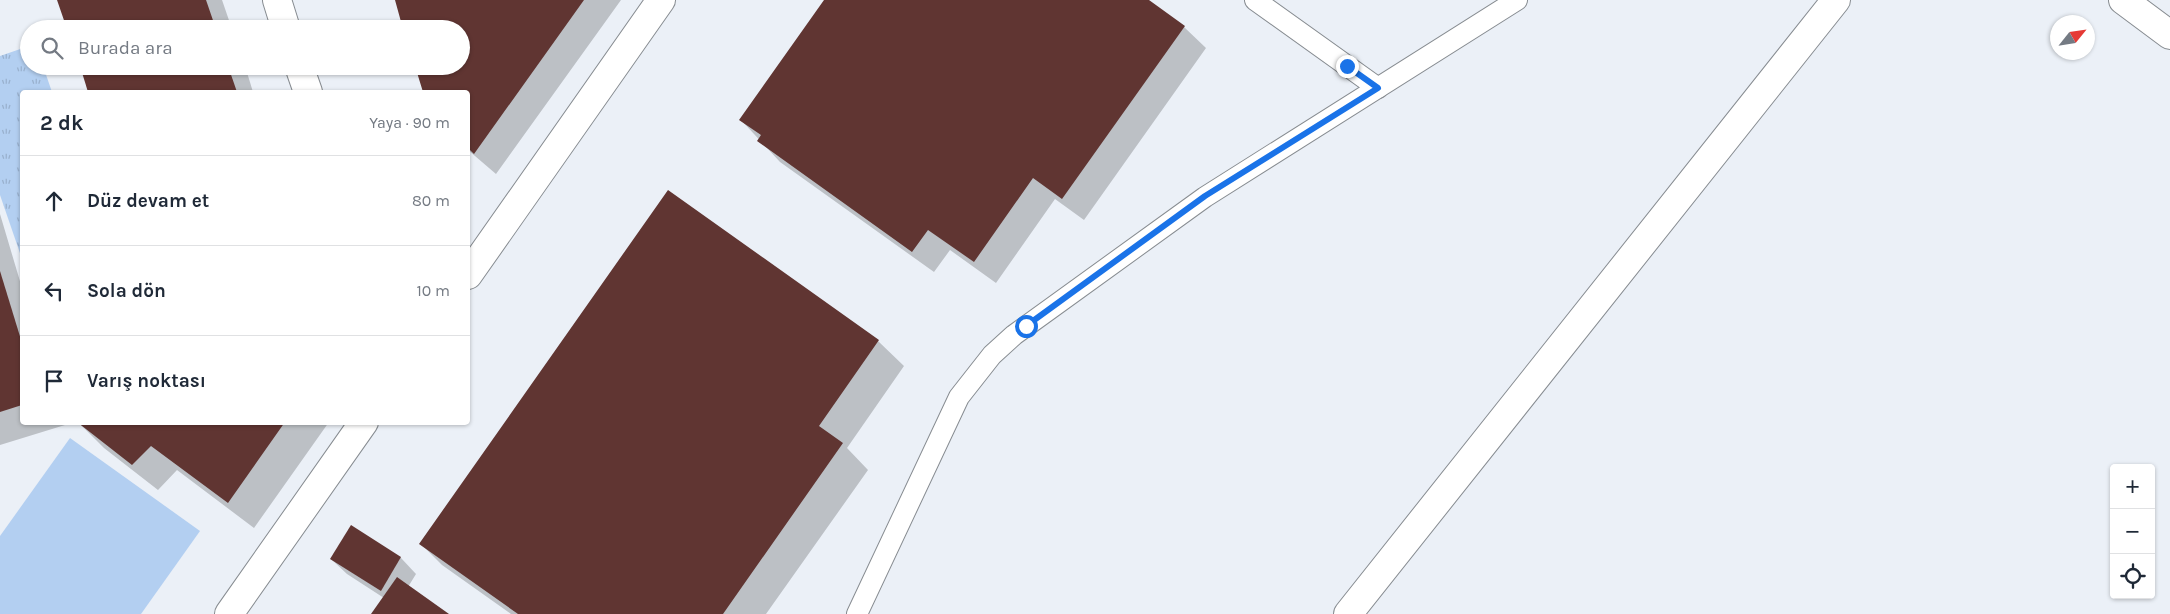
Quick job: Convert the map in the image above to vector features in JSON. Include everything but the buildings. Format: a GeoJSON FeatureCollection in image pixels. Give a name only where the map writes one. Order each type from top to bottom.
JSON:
{"type":"FeatureCollection","features":[{"type":"Feature","properties":{"kind":"street"},"geometry":{"type":"LineString","coordinates":[[277,0],[283,20]]}},
{"type":"Feature","properties":{"kind":"street"},"geometry":{"type":"LineString","coordinates":[[470,272],[661,0]]}},
{"type":"Feature","properties":{"kind":"street"},"geometry":{"type":"LineString","coordinates":[[1348,614],[1836,0]]}},
{"type":"Feature","properties":{"kind":"street"},"geometry":{"type":"LineString","coordinates":[[2123,0],[2170,35]]}},
{"type":"Feature","properties":{"kind":"street"},"geometry":{"type":"LineString","coordinates":[[302,75],[307,90]]}},
{"type":"Feature","properties":{"kind":"street"},"geometry":{"type":"LineString","coordinates":[[229,614],[362,425]]}},
{"type":"Feature","properties":{"kind":"lane"},"geometry":{"type":"LineString","coordinates":[[1255,0],[1378,88]]}},
{"type":"Feature","properties":{"kind":"lane"},"geometry":{"type":"LineString","coordinates":[[857,614],[959,397],[992,355],[1014,335],[1205,196],[1517,0]]}},
{"type":"Feature","properties":{"kind":"green space"},"geometry":{"type":"Polygon","coordinates":[[[20,49],[20,75],[46,75],[51,90],[20,90],[20,253],[0,195],[0,56],[20,49]]]}},
{"type":"Feature","properties":{"kind":"green space"},"geometry":{"type":"Polygon","coordinates":[[[70,438],[200,531],[141,614],[0,614],[0,536],[70,438]]]}},
{"type":"Feature","properties":{"kind":"route"},"geometry":{"type":"LineString","coordinates":[[1026,326],[1205,196],[1378,88],[1347,66]]}}]}
